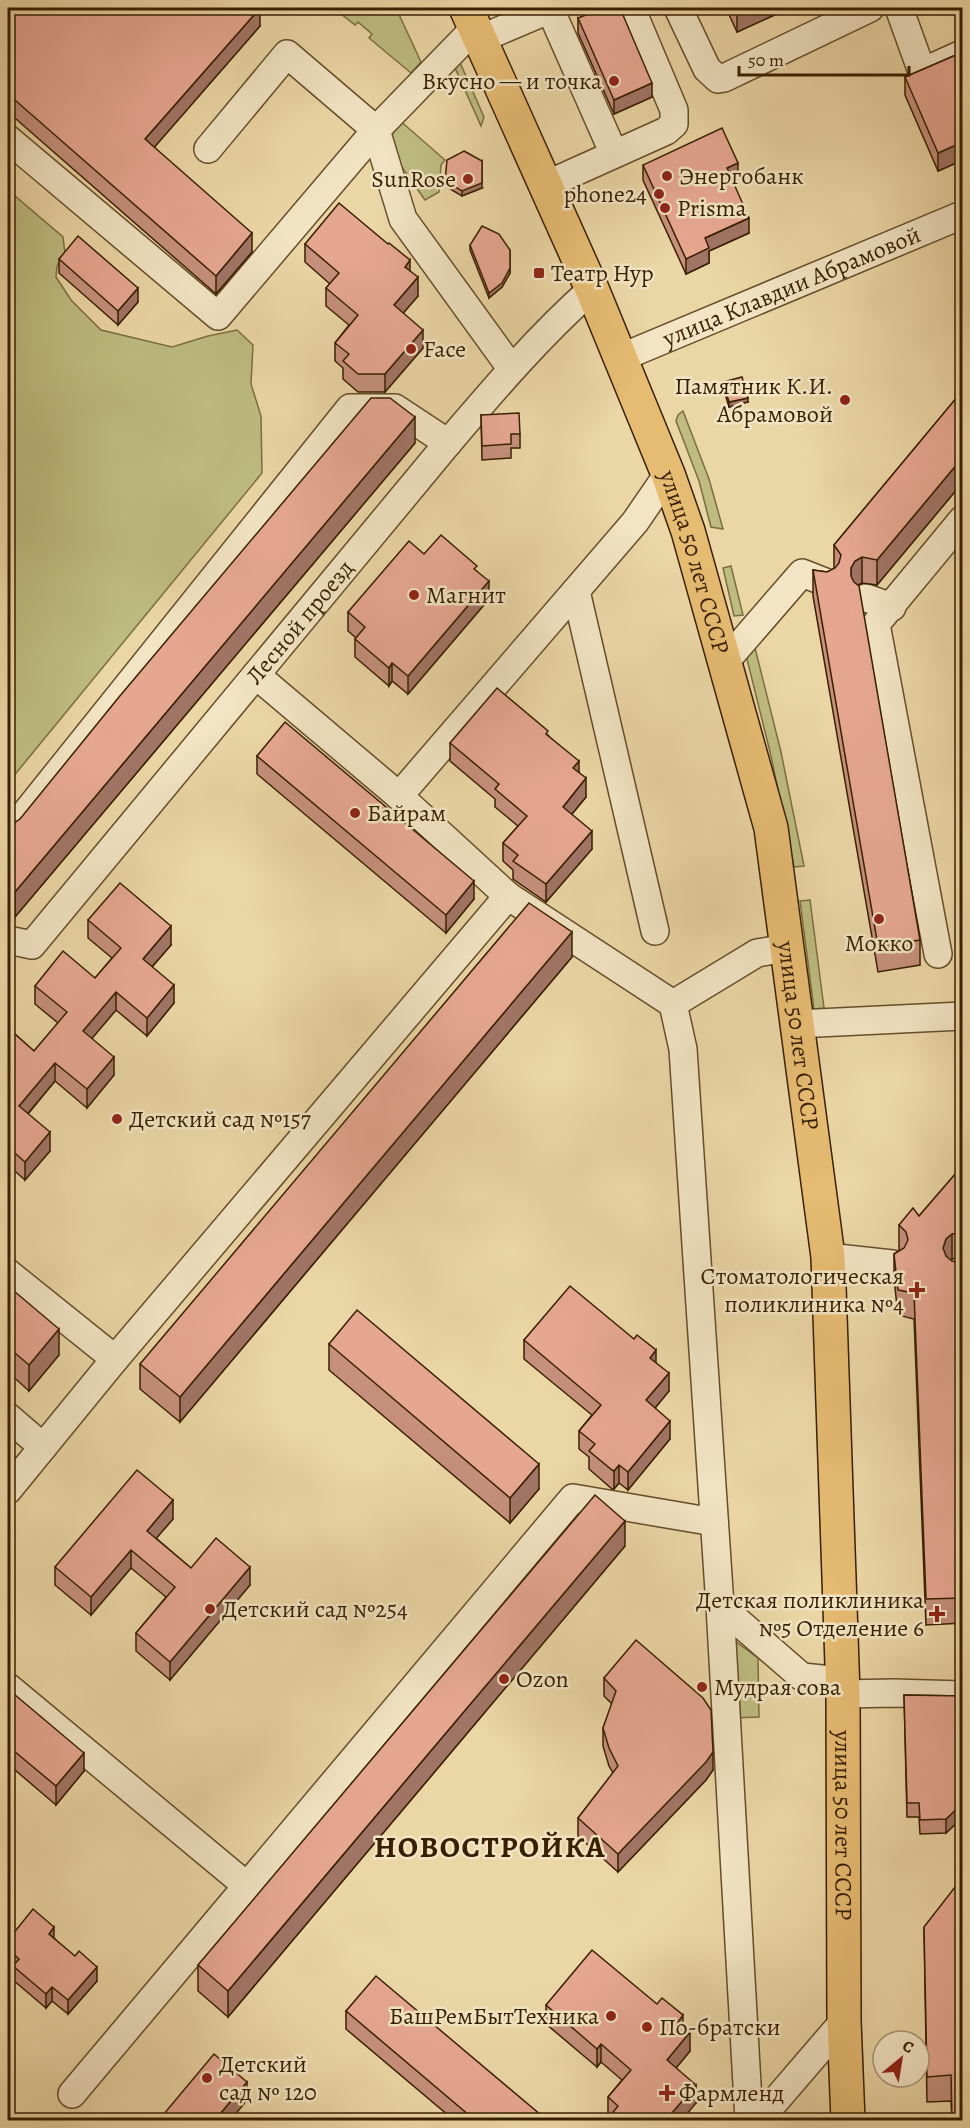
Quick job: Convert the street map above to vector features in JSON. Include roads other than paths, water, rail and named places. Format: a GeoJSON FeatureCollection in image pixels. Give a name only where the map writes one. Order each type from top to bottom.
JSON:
{"type":"FeatureCollection","features":[{"type":"Feature","properties":{"kind":"main road","name":"улица 50 лет СССР"},"geometry":{"type":"LineString","coordinates":[[474,25],[592,289],[668,474],[688,531],[771,828],[828,1257],[842,1688],[844,2021],[848,2121]]}},
{"type":"Feature","properties":{"kind":"street"},"geometry":{"type":"LineString","coordinates":[[8,139],[218,316],[376,130],[474,25],[551,8],[614,154]]}},
{"type":"Feature","properties":{"kind":"street"},"geometry":{"type":"LineString","coordinates":[[546,185],[666,131],[674,124],[674,110],[631,8]]}},
{"type":"Feature","properties":{"kind":"street"},"geometry":{"type":"LineString","coordinates":[[678,8],[707,69],[718,79],[870,8]]}},
{"type":"Feature","properties":{"kind":"street"},"geometry":{"type":"LineString","coordinates":[[899,8],[921,69],[929,69],[963,54]]}},
{"type":"Feature","properties":{"kind":"street"},"geometry":{"type":"LineString","coordinates":[[208,149],[287,54],[376,130],[403,219],[512,368]]}},
{"type":"Feature","properties":{"kind":"street","name":"улица Клавдии Абрамовой"},"geometry":{"type":"LineString","coordinates":[[620,358],[963,215]]}},
{"type":"Feature","properties":{"kind":"street","name":"Лесной проезд"},"geometry":{"type":"LineString","coordinates":[[8,940],[32,945],[512,368],[560,317],[592,289]]}},
{"type":"Feature","properties":{"kind":"street"},"geometry":{"type":"LineString","coordinates":[[8,835],[350,408],[395,408],[448,443]]}},
{"type":"Feature","properties":{"kind":"street"},"geometry":{"type":"LineString","coordinates":[[399,796],[635,522],[668,474]]}},
{"type":"Feature","properties":{"kind":"street"},"geometry":{"type":"LineString","coordinates":[[938,954],[876,624],[963,520]]}},
{"type":"Feature","properties":{"kind":"street"},"geometry":{"type":"LineString","coordinates":[[725,662],[802,573],[825,582]]}},
{"type":"Feature","properties":{"kind":"street"},"geometry":{"type":"LineString","coordinates":[[576,591],[655,930]]}},
{"type":"Feature","properties":{"kind":"street"},"geometry":{"type":"LineString","coordinates":[[867,598],[892,607]]}},
{"type":"Feature","properties":{"kind":"street"},"geometry":{"type":"LineString","coordinates":[[256,675],[399,796],[508,896],[673,1004],[683,1049],[720,1606],[749,2121]]}},
{"type":"Feature","properties":{"kind":"street"},"geometry":{"type":"LineString","coordinates":[[8,1490],[115,1359],[508,896]]}},
{"type":"Feature","properties":{"kind":"street"},"geometry":{"type":"LineString","coordinates":[[673,1004],[757,953],[787,948]]}},
{"type":"Feature","properties":{"kind":"street"},"geometry":{"type":"LineString","coordinates":[[797,1024],[963,1016]]}},
{"type":"Feature","properties":{"kind":"street"},"geometry":{"type":"LineString","coordinates":[[828,1257],[892,1264]]}},
{"type":"Feature","properties":{"kind":"street"},"geometry":{"type":"LineString","coordinates":[[8,1273],[115,1359]]}},
{"type":"Feature","properties":{"kind":"street"},"geometry":{"type":"LineString","coordinates":[[8,1417],[43,1446]]}},
{"type":"Feature","properties":{"kind":"street"},"geometry":{"type":"LineString","coordinates":[[72,2094],[573,1498],[714,1522]]}},
{"type":"Feature","properties":{"kind":"street"},"geometry":{"type":"LineString","coordinates":[[720,1606],[802,1677],[842,1688],[894,1693],[963,1695]]}},
{"type":"Feature","properties":{"kind":"street"},"geometry":{"type":"LineString","coordinates":[[8,1687],[247,1886]]}},
{"type":"Feature","properties":{"kind":"street"},"geometry":{"type":"LineString","coordinates":[[759,2121],[844,2021]]}},
{"type":"Feature","properties":{"kind":"place","name":"Вкусно — и точка"},"geometry":{"type":"Point","coordinates":[614,81]}},
{"type":"Feature","properties":{"kind":"place","name":"Энергобанк"},"geometry":{"type":"Point","coordinates":[667,176]}},
{"type":"Feature","properties":{"kind":"place","name":"SunRose"},"geometry":{"type":"Point","coordinates":[468,179]}},
{"type":"Feature","properties":{"kind":"place","name":"phone24"},"geometry":{"type":"Point","coordinates":[659,194]}},
{"type":"Feature","properties":{"kind":"place","name":"Prisma"},"geometry":{"type":"Point","coordinates":[665,208]}},
{"type":"Feature","properties":{"kind":"place","name":"Театр Нур"},"geometry":{"type":"Point","coordinates":[539,273]}},
{"type":"Feature","properties":{"kind":"place","name":"Face"},"geometry":{"type":"Point","coordinates":[411,349]}},
{"type":"Feature","properties":{"kind":"place","name":"Памятник К.И. Абрамовой"},"geometry":{"type":"Point","coordinates":[845,400]}},
{"type":"Feature","properties":{"kind":"place","name":"Магнит"},"geometry":{"type":"Point","coordinates":[414,595]}},
{"type":"Feature","properties":{"kind":"place","name":"Байрам"},"geometry":{"type":"Point","coordinates":[355,813]}},
{"type":"Feature","properties":{"kind":"place","name":"Мокко"},"geometry":{"type":"Point","coordinates":[879,919]}},
{"type":"Feature","properties":{"kind":"place","name":"Детский сад №157"},"geometry":{"type":"Point","coordinates":[117,1119]}},
{"type":"Feature","properties":{"kind":"place","name":"Стоматологическая поликлиника №4"},"geometry":{"type":"Point","coordinates":[917,1290]}},
{"type":"Feature","properties":{"kind":"place","name":"Детский сад №254"},"geometry":{"type":"Point","coordinates":[210,1609]}},
{"type":"Feature","properties":{"kind":"place","name":"Детская поликлиника №5 Отделение 6"},"geometry":{"type":"Point","coordinates":[937,1614]}},
{"type":"Feature","properties":{"kind":"place","name":"Ozon"},"geometry":{"type":"Point","coordinates":[504,1679]}},
{"type":"Feature","properties":{"kind":"place","name":"Мудрая сова"},"geometry":{"type":"Point","coordinates":[702,1687]}},
{"type":"Feature","properties":{"kind":"place","name":"БашРемБытТехника"},"geometry":{"type":"Point","coordinates":[611,2016]}},
{"type":"Feature","properties":{"kind":"place","name":"По-братски"},"geometry":{"type":"Point","coordinates":[647,2027]}},
{"type":"Feature","properties":{"kind":"place","name":"Детский сад № 120"},"geometry":{"type":"Point","coordinates":[207,2078]}},
{"type":"Feature","properties":{"kind":"place","name":"Фармленд"},"geometry":{"type":"Point","coordinates":[667,2093]}},
{"type":"Feature","properties":{"kind":"district","name":"НОВОСТРОЙКА"},"geometry":{"type":"Point","coordinates":[490,1847]}}]}
